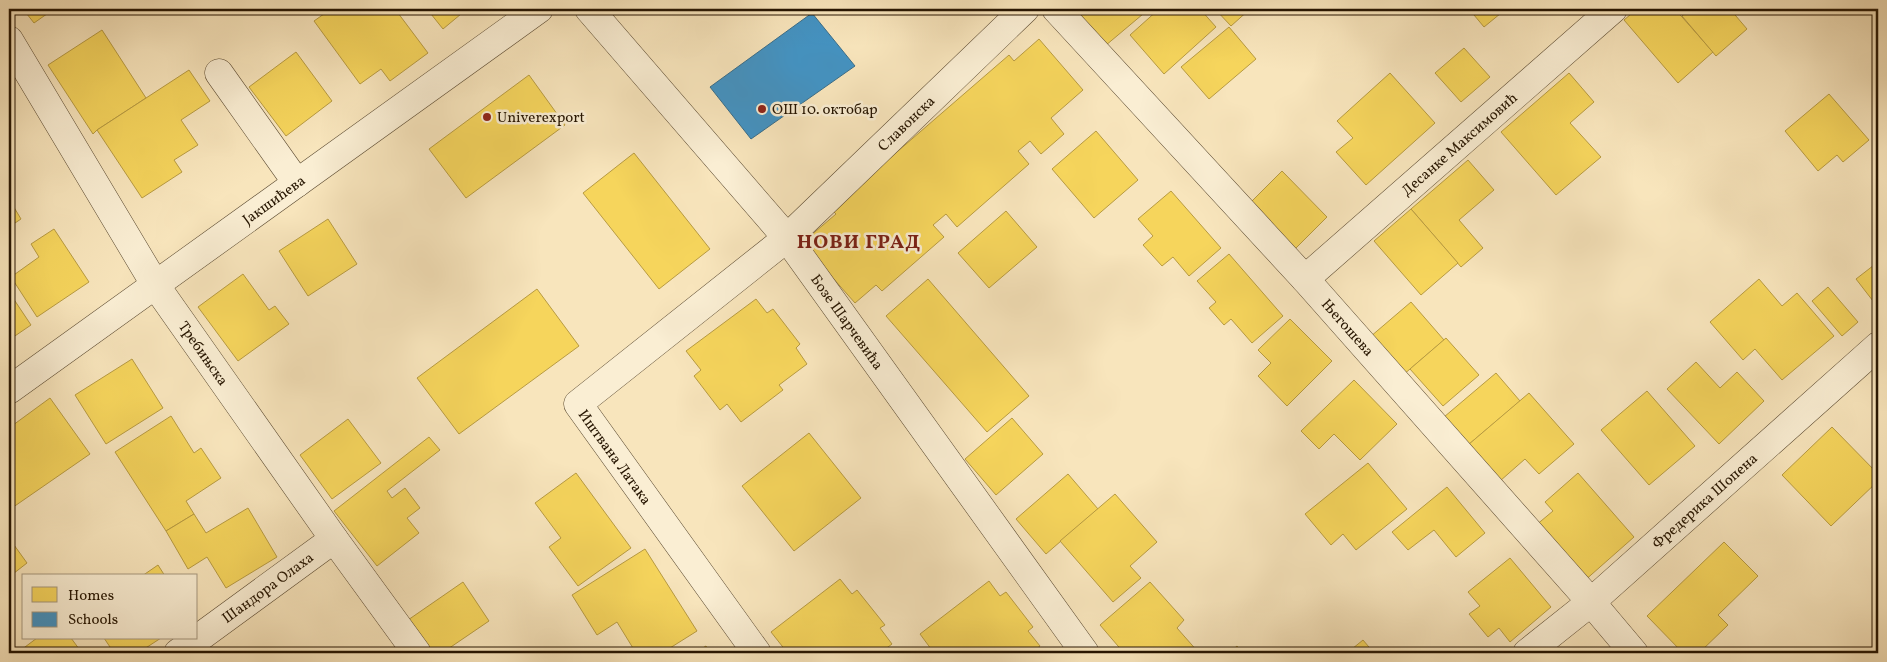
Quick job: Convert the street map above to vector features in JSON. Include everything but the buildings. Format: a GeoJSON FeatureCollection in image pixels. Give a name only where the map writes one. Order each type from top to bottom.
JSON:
{"type":"FeatureCollection","features":[{"type":"Feature","properties":{"kind":"street","name":"Јакшићева"},"geometry":{"type":"LineString","coordinates":[[9,390],[540,9]]}},
{"type":"Feature","properties":{"kind":"street","name":"Бозе Шарчевића"},"geometry":{"type":"LineString","coordinates":[[589,9],[787,238],[1085,653]]}},
{"type":"Feature","properties":{"kind":"street","name":"Славонска"},"geometry":{"type":"LineString","coordinates":[[787,238],[1025,9]]}},
{"type":"Feature","properties":{"kind":"street","name":"Његошева"},"geometry":{"type":"LineString","coordinates":[[1056,9],[1305,279],[1634,653]]}},
{"type":"Feature","properties":{"kind":"street","name":"Десанке Максимовић"},"geometry":{"type":"LineString","coordinates":[[1305,279],[1613,9]]}},
{"type":"Feature","properties":{"kind":"street","name":"Требињска"},"geometry":{"type":"LineString","coordinates":[[9,40],[156,286],[334,539],[417,653]]}},
{"type":"Feature","properties":{"kind":"street"},"geometry":{"type":"LineString","coordinates":[[219,73],[297,183]]}},
{"type":"Feature","properties":{"kind":"street","name":"Иштвана Латака"},"geometry":{"type":"LineString","coordinates":[[757,653],[578,404],[787,238]]}},
{"type":"Feature","properties":{"kind":"street","name":"Фредерика Шопена"},"geometry":{"type":"LineString","coordinates":[[1527,653],[1591,602],[1878,346]]}},
{"type":"Feature","properties":{"kind":"street","name":"Шандора Олаха"},"geometry":{"type":"LineString","coordinates":[[198,638],[334,539]]}},
{"type":"Feature","properties":{"kind":"street","name":"Шандора Олаха"},"geometry":{"type":"LineString","coordinates":[[178,653],[196,640]]}},
{"type":"Feature","properties":{"kind":"place","name":"ОШ 10. октобар"},"geometry":{"type":"Point","coordinates":[762,109]}},
{"type":"Feature","properties":{"kind":"place","name":"Univerexport"},"geometry":{"type":"Point","coordinates":[487,117]}},
{"type":"Feature","properties":{"kind":"district","name":"НОВИ ГРАД"},"geometry":{"type":"Point","coordinates":[859,241]}}]}
